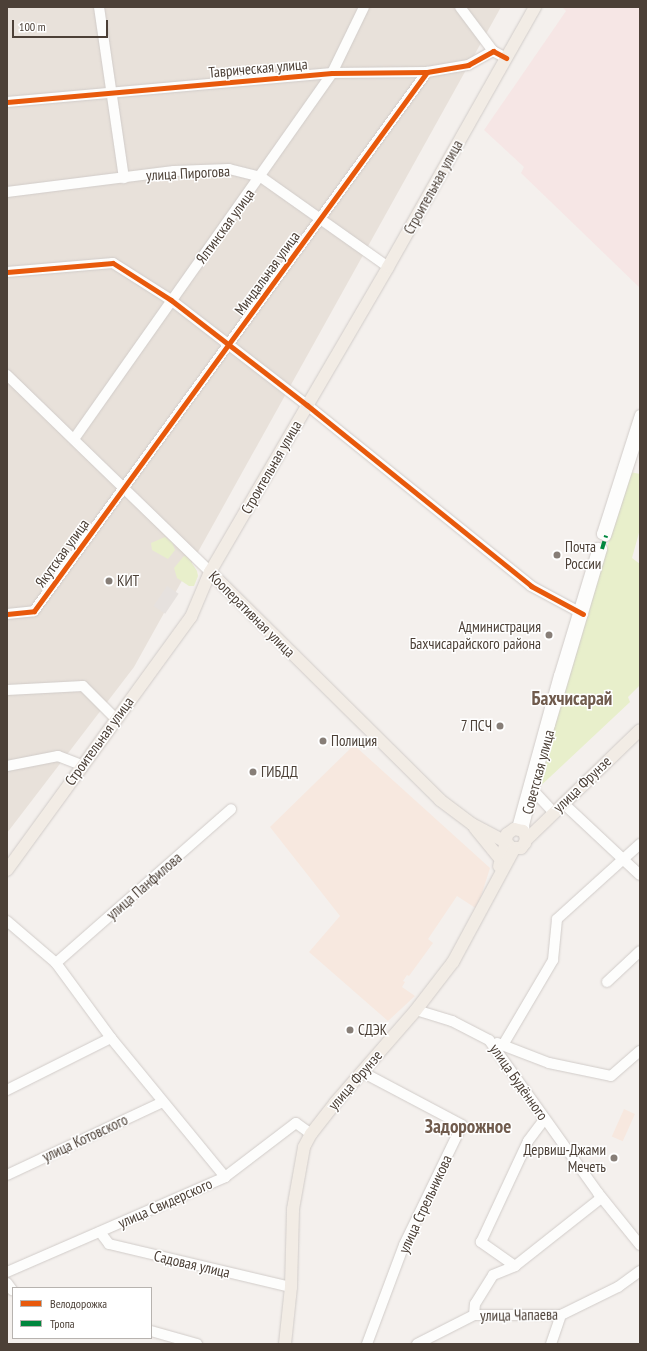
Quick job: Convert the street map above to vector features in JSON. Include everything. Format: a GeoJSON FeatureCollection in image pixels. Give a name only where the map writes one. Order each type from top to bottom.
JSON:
{"type":"FeatureCollection","features":[{"type":"Feature","properties":{"kind":"main road","name":"Строительная улица"},"geometry":{"type":"LineString","coordinates":[[7,870],[81,766],[191,617],[210,572],[388,267],[535,7]]}},
{"type":"Feature","properties":{"kind":"main road","name":"Кооперативная улица"},"geometry":{"type":"LineString","coordinates":[[210,572],[440,800],[472,824],[517,836]]}},
{"type":"Feature","properties":{"kind":"main road","name":"улица Фрунзе"},"geometry":{"type":"LineString","coordinates":[[285,1344],[291,1288],[293,1209],[299,1167],[311,1134],[416,1010],[453,962],[470,934],[517,836],[553,812],[640,730]]}},
{"type":"Feature","properties":{"kind":"main road"},"geometry":{"type":"LineString","coordinates":[[472,824],[501,860]]}},
{"type":"Feature","properties":{"kind":"main road"},"geometry":{"type":"LineString","coordinates":[[492,888],[501,860],[517,836]]}},
{"type":"Feature","properties":{"kind":"street"},"geometry":{"type":"LineString","coordinates":[[99,7],[124,178]]}},
{"type":"Feature","properties":{"kind":"street","name":"Ялтинская улица"},"geometry":{"type":"LineString","coordinates":[[74,439],[171,300],[261,177],[332,73],[364,7]]}},
{"type":"Feature","properties":{"kind":"street"},"geometry":{"type":"LineString","coordinates":[[460,7],[493,51],[506,58]]}},
{"type":"Feature","properties":{"kind":"street","name":"Таврическая улица"},"geometry":{"type":"LineString","coordinates":[[7,102],[112,94],[332,73],[427,72],[468,65],[493,51]]}},
{"type":"Feature","properties":{"kind":"street","name":"Миндальная улица"},"geometry":{"type":"LineString","coordinates":[[124,487],[322,220],[427,72]]}},
{"type":"Feature","properties":{"kind":"street","name":"улица Пирогова"},"geometry":{"type":"LineString","coordinates":[[7,192],[174,171],[229,169],[261,177],[388,267]]}},
{"type":"Feature","properties":{"kind":"street"},"geometry":{"type":"LineString","coordinates":[[7,272],[113,263],[171,300],[307,404],[531,586],[580,613]]}},
{"type":"Feature","properties":{"kind":"street","name":"Кооперативная улица"},"geometry":{"type":"LineString","coordinates":[[7,375],[210,572]]}},
{"type":"Feature","properties":{"kind":"street"},"geometry":{"type":"LineString","coordinates":[[640,415],[602,534],[606,536],[640,431]]}},
{"type":"Feature","properties":{"kind":"street","name":"Якутская улица"},"geometry":{"type":"LineString","coordinates":[[7,614],[34,611],[124,487]]}},
{"type":"Feature","properties":{"kind":"street","name":"Советская улица"},"geometry":{"type":"LineString","coordinates":[[517,836],[524,825],[531,788],[598,548],[602,549]]}},
{"type":"Feature","properties":{"kind":"street"},"geometry":{"type":"LineString","coordinates":[[7,690],[82,686],[116,718]]}},
{"type":"Feature","properties":{"kind":"street"},"geometry":{"type":"LineString","coordinates":[[7,766],[58,756],[81,766]]}},
{"type":"Feature","properties":{"kind":"street"},"geometry":{"type":"LineString","coordinates":[[531,788],[553,812]]}},
{"type":"Feature","properties":{"kind":"street"},"geometry":{"type":"LineString","coordinates":[[563,803],[640,875]]}},
{"type":"Feature","properties":{"kind":"street","name":"улица Панфилова"},"geometry":{"type":"LineString","coordinates":[[56,963],[231,809]]}},
{"type":"Feature","properties":{"kind":"street"},"geometry":{"type":"LineString","coordinates":[[503,1045],[553,960],[557,919],[640,844]]}},
{"type":"Feature","properties":{"kind":"street"},"geometry":{"type":"LineString","coordinates":[[7,921],[56,963],[112,1038],[225,1177]]}},
{"type":"Feature","properties":{"kind":"street"},"geometry":{"type":"LineString","coordinates":[[607,982],[640,951]]}},
{"type":"Feature","properties":{"kind":"street","name":"улица Будённого"},"geometry":{"type":"LineString","coordinates":[[416,1010],[452,1021],[489,1040],[544,1120],[601,1198],[640,1244]]}},
{"type":"Feature","properties":{"kind":"street"},"geometry":{"type":"LineString","coordinates":[[7,1090],[112,1038]]}},
{"type":"Feature","properties":{"kind":"street"},"geometry":{"type":"LineString","coordinates":[[489,1040],[550,1063],[611,1076],[640,1051]]}},
{"type":"Feature","properties":{"kind":"street","name":"улица Стрельникова"},"geometry":{"type":"LineString","coordinates":[[362,1072],[462,1125],[404,1245],[367,1344]]}},
{"type":"Feature","properties":{"kind":"street","name":"улица Котовского"},"geometry":{"type":"LineString","coordinates":[[7,1175],[163,1102]]}},
{"type":"Feature","properties":{"kind":"street"},"geometry":{"type":"LineString","coordinates":[[515,1266],[481,1242],[528,1141],[544,1120]]}},
{"type":"Feature","properties":{"kind":"street","name":"улица Свидерского"},"geometry":{"type":"LineString","coordinates":[[8,1273],[225,1177],[296,1123],[311,1134]]}},
{"type":"Feature","properties":{"kind":"street"},"geometry":{"type":"LineString","coordinates":[[474,1315],[475,1304],[493,1275],[515,1266],[601,1198]]}},
{"type":"Feature","properties":{"kind":"street","name":"Садовая улица"},"geometry":{"type":"LineString","coordinates":[[100,1232],[109,1244],[291,1288]]}},
{"type":"Feature","properties":{"kind":"street","name":"улица Чапаева"},"geometry":{"type":"LineString","coordinates":[[417,1344],[474,1315],[561,1316],[618,1287],[640,1271]]}},
{"type":"Feature","properties":{"kind":"street"},"geometry":{"type":"LineString","coordinates":[[551,1344],[561,1316]]}},
{"type":"Feature","properties":{"kind":"street"},"geometry":{"type":"LineString","coordinates":[[152,1331],[198,1344]]}},
{"type":"Feature","properties":{"kind":"shaded area"},"geometry":{"type":"Polygon","coordinates":[[[7,7],[501,7],[134,667],[7,833],[7,7]]]}},
{"type":"Feature","properties":{"kind":"shaded area"},"geometry":{"type":"Polygon","coordinates":[[[562,7],[640,7],[640,288],[521,173],[524,167],[484,130],[566,11],[562,7]]]}},
{"type":"Feature","properties":{"kind":"shaded area"},"geometry":{"type":"Polygon","coordinates":[[[167,586],[179,594],[165,614],[154,606],[167,586]]]}},
{"type":"Feature","properties":{"kind":"shaded area"},"geometry":{"type":"Polygon","coordinates":[[[354,745],[490,868],[477,909],[457,896],[428,939],[433,943],[409,976],[407,975],[403,981],[405,982],[402,987],[415,996],[388,1021],[309,952],[340,916],[270,827],[354,745]]]}},
{"type":"Feature","properties":{"kind":"shaded area"},"geometry":{"type":"Polygon","coordinates":[[[624,1109],[635,1114],[623,1141],[612,1136],[624,1109]]]}},
{"type":"Feature","properties":{"kind":"green space"},"geometry":{"type":"Polygon","coordinates":[[[630,472],[640,474],[640,529],[632,558],[640,564],[640,685],[628,697],[630,702],[533,793],[630,472]]]}},
{"type":"Feature","properties":{"kind":"green space"},"geometry":{"type":"Polygon","coordinates":[[[165,537],[172,542],[175,550],[168,559],[152,550],[151,543],[165,537]]]}},
{"type":"Feature","properties":{"kind":"green space"},"geometry":{"type":"Polygon","coordinates":[[[184,556],[188,557],[197,571],[198,576],[194,586],[189,586],[177,578],[174,568],[184,556]]]}},
{"type":"Feature","properties":{"kind":"marked path"},"geometry":{"type":"LineString","coordinates":[[602,549],[606,536]]}},
{"type":"Feature","properties":{"kind":"cycle path"},"geometry":{"type":"LineString","coordinates":[[7,102],[332,73],[427,72],[468,65],[493,51],[506,58]]}},
{"type":"Feature","properties":{"kind":"cycle path"},"geometry":{"type":"LineString","coordinates":[[7,614],[34,611],[427,72]]}},
{"type":"Feature","properties":{"kind":"cycle path"},"geometry":{"type":"LineString","coordinates":[[7,272],[113,263],[171,300],[307,405],[531,586],[583,614]]}},
{"type":"Feature","properties":{"kind":"place","name":"Почта России"},"geometry":{"type":"Point","coordinates":[557,555]}},
{"type":"Feature","properties":{"kind":"place","name":"КИТ"},"geometry":{"type":"Point","coordinates":[109,581]}},
{"type":"Feature","properties":{"kind":"place","name":"Администрация Бахчисарайского района"},"geometry":{"type":"Point","coordinates":[549,635]}},
{"type":"Feature","properties":{"kind":"place","name":"7 ПСЧ"},"geometry":{"type":"Point","coordinates":[500,726]}},
{"type":"Feature","properties":{"kind":"place","name":"Полиция"},"geometry":{"type":"Point","coordinates":[323,741]}},
{"type":"Feature","properties":{"kind":"place","name":"ГИБДД"},"geometry":{"type":"Point","coordinates":[253,772]}},
{"type":"Feature","properties":{"kind":"place","name":"СДЭК"},"geometry":{"type":"Point","coordinates":[350,1030]}},
{"type":"Feature","properties":{"kind":"place","name":"Дервиш-Джами Мечеть"},"geometry":{"type":"Point","coordinates":[614,1158]}},
{"type":"Feature","properties":{"kind":"district","name":"Бахчисарай"},"geometry":{"type":"Point","coordinates":[572,699]}},
{"type":"Feature","properties":{"kind":"district","name":"Задорожное"},"geometry":{"type":"Point","coordinates":[468,1127]}}]}
